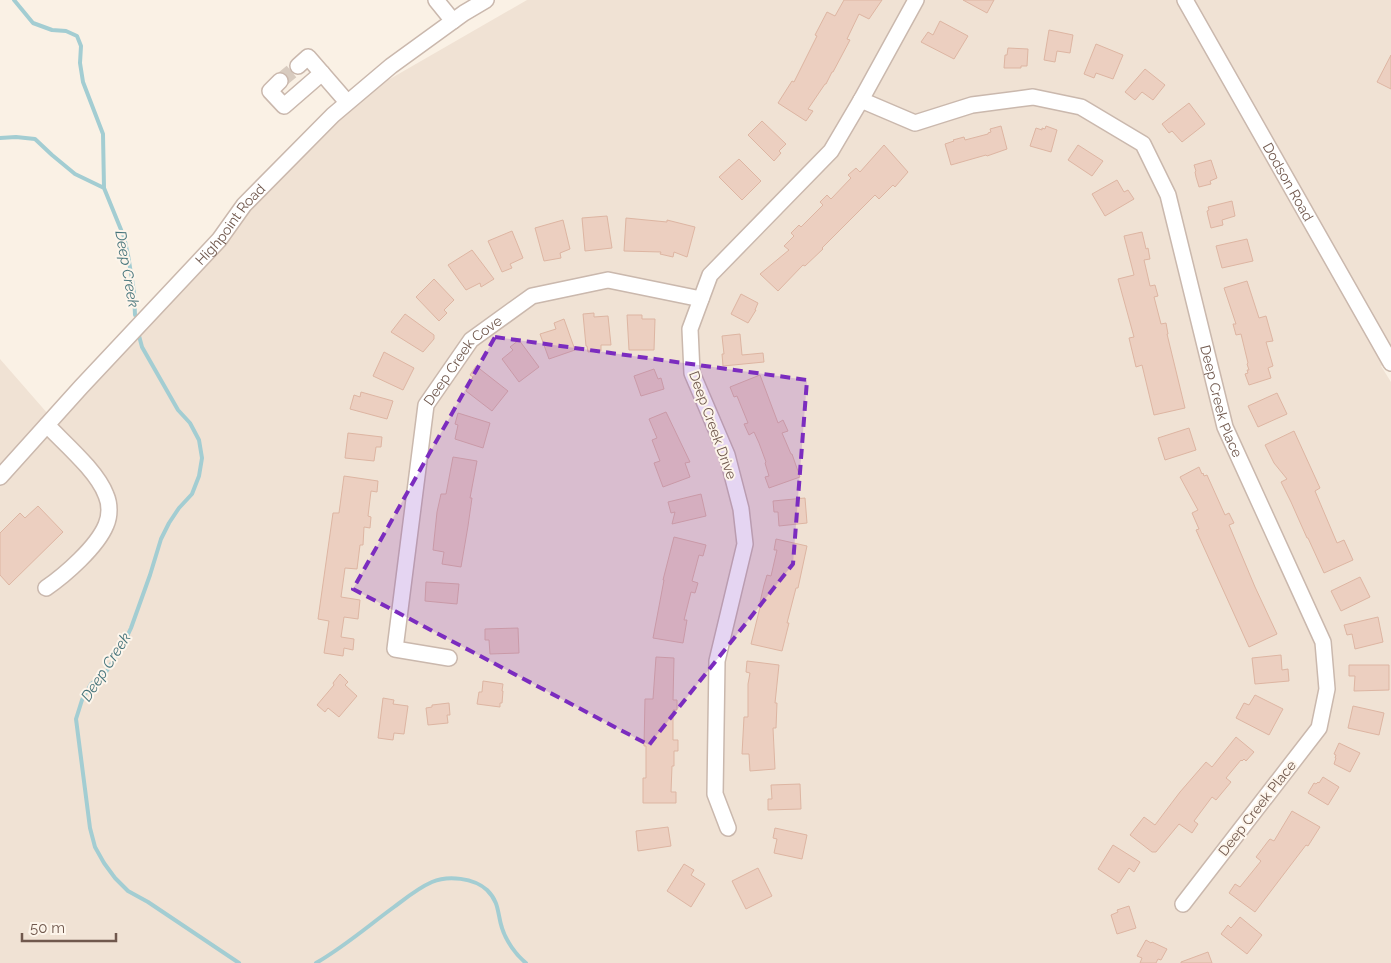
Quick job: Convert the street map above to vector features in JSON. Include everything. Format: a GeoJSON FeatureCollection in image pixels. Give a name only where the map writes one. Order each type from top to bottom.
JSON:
{"type":"FeatureCollection","features":[{"type":"Feature","properties":{"kind":"street"},"geometry":{"type":"LineString","coordinates":[[436,0],[453,21]]}},
{"type":"Feature","properties":{"kind":"street","name":"Highpoint Road"},"geometry":{"type":"LineString","coordinates":[[0,477],[220,240],[244,205],[333,115],[391,66],[453,21],[486,0]]}},
{"type":"Feature","properties":{"kind":"street","name":"Deep Creek Drive"},"geometry":{"type":"LineString","coordinates":[[728,828],[715,794],[717,661],[745,544],[741,509],[727,455],[692,373],[690,329],[710,275],[831,151],[916,0]]}},
{"type":"Feature","properties":{"kind":"street","name":"Dodson Road"},"geometry":{"type":"LineString","coordinates":[[1185,0],[1391,363]]}},
{"type":"Feature","properties":{"kind":"street"},"geometry":{"type":"LineString","coordinates":[[303,61],[322,73],[348,102]]}},
{"type":"Feature","properties":{"kind":"street"},"geometry":{"type":"LineString","coordinates":[[275,86],[284,106],[322,73]]}},
{"type":"Feature","properties":{"kind":"street","name":"Deep Creek Place"},"geometry":{"type":"LineString","coordinates":[[861,100],[915,123],[972,105],[1033,97],[1082,107],[1143,144],[1168,195],[1225,427],[1323,642],[1326,689],[1319,728],[1183,904]]}},
{"type":"Feature","properties":{"kind":"street","name":"Deep Creek Cove"},"geometry":{"type":"LineString","coordinates":[[449,658],[395,649],[426,405],[471,340],[532,296],[608,280],[701,299]]}},
{"type":"Feature","properties":{"kind":"street"},"geometry":{"type":"LineString","coordinates":[[46,588],[83,556],[99,537],[107,524],[109,510],[107,495],[98,480],[47,425]]}},
{"type":"Feature","properties":{"kind":"highlighted area"},"geometry":{"type":"Polygon","coordinates":[[[495,337],[807,380],[793,564],[649,745],[353,589],[495,337]]]}},
{"type":"Feature","properties":{"kind":"shaded area"},"geometry":{"type":"Polygon","coordinates":[[[527,0],[1391,0],[1391,360],[1381,366],[1391,382],[1391,963],[0,963],[0,359],[55,422],[343,106],[527,0]]]}},
{"type":"Feature","properties":{"kind":"building"},"geometry":{"type":"Polygon","coordinates":[[[844,0],[882,0],[869,19],[859,14],[847,39],[850,40],[833,72],[808,109],[813,111],[806,121],[778,103],[792,81],[794,82],[827,12],[835,16],[844,0]]]}},
{"type":"Feature","properties":{"kind":"building"},"geometry":{"type":"Polygon","coordinates":[[[963,0],[994,0],[987,13],[963,0]]]}},
{"type":"Feature","properties":{"kind":"building"},"geometry":{"type":"Polygon","coordinates":[[[940,21],[968,36],[954,59],[921,42],[928,32],[933,35],[940,21]]]}},
{"type":"Feature","properties":{"kind":"building"},"geometry":{"type":"Polygon","coordinates":[[[1049,30],[1073,35],[1070,53],[1057,51],[1055,62],[1044,60],[1049,30]]]}},
{"type":"Feature","properties":{"kind":"building"},"geometry":{"type":"Polygon","coordinates":[[[1096,44],[1123,55],[1113,79],[1096,73],[1094,78],[1084,74],[1096,44]]]}},
{"type":"Feature","properties":{"kind":"building"},"geometry":{"type":"Polygon","coordinates":[[[1008,48],[1028,49],[1027,66],[1004,68],[1005,55],[1007,55],[1008,48]]]}},
{"type":"Feature","properties":{"kind":"building"},"geometry":{"type":"Polygon","coordinates":[[[1391,55],[1391,89],[1377,82],[1391,55]]]}},
{"type":"Feature","properties":{"kind":"building"},"geometry":{"type":"Polygon","coordinates":[[[1145,69],[1165,85],[1153,100],[1142,92],[1135,100],[1125,92],[1145,69]]]}},
{"type":"Feature","properties":{"kind":"building"},"geometry":{"type":"Polygon","coordinates":[[[1189,103],[1205,124],[1182,142],[1172,131],[1169,133],[1162,124],[1189,103]]]}},
{"type":"Feature","properties":{"kind":"building"},"geometry":{"type":"Polygon","coordinates":[[[762,121],[786,144],[779,151],[781,153],[774,161],[748,135],[762,121]]]}},
{"type":"Feature","properties":{"kind":"building"},"geometry":{"type":"Polygon","coordinates":[[[1001,126],[1007,149],[951,165],[945,144],[964,137],[965,140],[988,134],[991,132],[990,129],[1001,126]]]}},
{"type":"Feature","properties":{"kind":"building"},"geometry":{"type":"Polygon","coordinates":[[[1046,126],[1057,130],[1051,152],[1030,146],[1036,128],[1042,130],[1046,126]]]}},
{"type":"Feature","properties":{"kind":"building"},"geometry":{"type":"Polygon","coordinates":[[[884,145],[908,172],[895,187],[893,185],[879,199],[875,195],[823,249],[805,266],[803,265],[778,291],[760,274],[789,250],[784,246],[794,236],[791,233],[799,225],[801,227],[823,205],[820,202],[827,195],[831,199],[851,178],[848,175],[856,168],[860,172],[884,145]]]}},
{"type":"Feature","properties":{"kind":"building"},"geometry":{"type":"Polygon","coordinates":[[[1078,145],[1103,161],[1092,176],[1068,160],[1078,145]]]}},
{"type":"Feature","properties":{"kind":"building"},"geometry":{"type":"Polygon","coordinates":[[[739,159],[761,181],[742,200],[719,177],[739,159]]]}},
{"type":"Feature","properties":{"kind":"building"},"geometry":{"type":"Polygon","coordinates":[[[1211,160],[1217,178],[1210,181],[1211,184],[1199,187],[1194,165],[1211,160]]]}},
{"type":"Feature","properties":{"kind":"building"},"geometry":{"type":"Polygon","coordinates":[[[1117,180],[1124,192],[1128,190],[1134,199],[1105,216],[1092,194],[1117,180]]]}},
{"type":"Feature","properties":{"kind":"building"},"geometry":{"type":"Polygon","coordinates":[[[1232,201],[1235,216],[1222,220],[1223,225],[1211,228],[1207,211],[1209,210],[1208,207],[1232,201]]]}},
{"type":"Feature","properties":{"kind":"building"},"geometry":{"type":"Polygon","coordinates":[[[607,216],[612,248],[585,251],[582,218],[607,216]]]}},
{"type":"Feature","properties":{"kind":"building"},"geometry":{"type":"Polygon","coordinates":[[[626,218],[667,222],[667,220],[695,227],[687,257],[674,252],[673,257],[660,254],[661,252],[624,251],[626,218]]]}},
{"type":"Feature","properties":{"kind":"building"},"geometry":{"type":"Polygon","coordinates":[[[563,220],[570,249],[560,253],[561,258],[544,261],[535,228],[563,220]]]}},
{"type":"Feature","properties":{"kind":"building"},"geometry":{"type":"Polygon","coordinates":[[[512,231],[523,258],[510,264],[512,268],[502,272],[488,241],[512,231]]]}},
{"type":"Feature","properties":{"kind":"building"},"geometry":{"type":"Polygon","coordinates":[[[1142,232],[1150,259],[1144,260],[1150,286],[1155,285],[1158,296],[1154,297],[1161,324],[1166,323],[1185,408],[1154,415],[1142,365],[1136,367],[1129,338],[1134,337],[1118,279],[1134,275],[1124,236],[1142,232]]]}},
{"type":"Feature","properties":{"kind":"building"},"geometry":{"type":"Polygon","coordinates":[[[1247,239],[1253,261],[1222,268],[1216,246],[1247,239]]]}},
{"type":"Feature","properties":{"kind":"building"},"geometry":{"type":"Polygon","coordinates":[[[472,250],[494,279],[481,287],[480,283],[466,290],[448,265],[472,250]]]}},
{"type":"Feature","properties":{"kind":"building"},"geometry":{"type":"Polygon","coordinates":[[[434,279],[454,300],[444,310],[447,313],[439,321],[416,297],[434,279]]]}},
{"type":"Feature","properties":{"kind":"building"},"geometry":{"type":"Polygon","coordinates":[[[1247,281],[1259,318],[1266,316],[1273,341],[1266,342],[1273,366],[1268,368],[1271,378],[1249,385],[1245,374],[1249,370],[1248,363],[1241,334],[1236,335],[1233,324],[1236,324],[1224,288],[1247,281]]]}},
{"type":"Feature","properties":{"kind":"building"},"geometry":{"type":"Polygon","coordinates":[[[741,294],[758,303],[748,323],[731,314],[741,294]]]}},
{"type":"Feature","properties":{"kind":"building"},"geometry":{"type":"Polygon","coordinates":[[[594,313],[594,317],[608,316],[611,345],[601,345],[601,351],[588,352],[583,314],[594,313]]]}},
{"type":"Feature","properties":{"kind":"building"},"geometry":{"type":"Polygon","coordinates":[[[405,314],[434,335],[434,339],[423,352],[391,332],[405,314]]]}},
{"type":"Feature","properties":{"kind":"building"},"geometry":{"type":"Polygon","coordinates":[[[627,315],[642,315],[642,319],[655,319],[654,350],[629,350],[627,315]]]}},
{"type":"Feature","properties":{"kind":"building"},"geometry":{"type":"Polygon","coordinates":[[[564,319],[575,350],[549,359],[540,334],[556,329],[554,323],[564,319]]]}},
{"type":"Feature","properties":{"kind":"building"},"geometry":{"type":"Polygon","coordinates":[[[740,334],[742,355],[763,353],[764,362],[723,366],[722,336],[740,334]]]}},
{"type":"Feature","properties":{"kind":"building"},"geometry":{"type":"Polygon","coordinates":[[[519,340],[539,367],[519,382],[502,359],[513,350],[510,347],[519,340]]]}},
{"type":"Feature","properties":{"kind":"building"},"geometry":{"type":"Polygon","coordinates":[[[384,352],[414,368],[403,390],[373,376],[384,352]]]}},
{"type":"Feature","properties":{"kind":"building"},"geometry":{"type":"Polygon","coordinates":[[[476,366],[508,391],[492,411],[466,391],[473,377],[470,375],[476,366]]]}},
{"type":"Feature","properties":{"kind":"building"},"geometry":{"type":"Polygon","coordinates":[[[654,369],[658,379],[661,378],[664,389],[641,396],[634,376],[654,369]]]}},
{"type":"Feature","properties":{"kind":"building"},"geometry":{"type":"Polygon","coordinates":[[[760,375],[778,423],[783,420],[788,431],[782,433],[800,477],[769,488],[765,477],[769,476],[766,462],[759,443],[754,432],[749,435],[744,424],[748,423],[737,396],[734,397],[730,387],[760,375]]]}},
{"type":"Feature","properties":{"kind":"building"},"geometry":{"type":"Polygon","coordinates":[[[361,392],[393,401],[387,419],[350,409],[354,395],[360,397],[361,392]]]}},
{"type":"Feature","properties":{"kind":"building"},"geometry":{"type":"Polygon","coordinates":[[[1277,393],[1287,414],[1258,427],[1248,406],[1277,393]]]}},
{"type":"Feature","properties":{"kind":"building"},"geometry":{"type":"Polygon","coordinates":[[[666,412],[690,462],[685,463],[690,477],[663,487],[654,463],[660,461],[652,440],[657,438],[649,419],[666,412]]]}},
{"type":"Feature","properties":{"kind":"building"},"geometry":{"type":"Polygon","coordinates":[[[458,413],[490,423],[483,448],[455,439],[458,425],[455,424],[458,413]]]}},
{"type":"Feature","properties":{"kind":"building"},"geometry":{"type":"Polygon","coordinates":[[[1189,428],[1196,450],[1165,460],[1158,438],[1189,428]]]}},
{"type":"Feature","properties":{"kind":"building"},"geometry":{"type":"Polygon","coordinates":[[[1294,431],[1320,488],[1315,491],[1337,543],[1344,540],[1353,560],[1324,573],[1281,482],[1287,479],[1274,463],[1265,445],[1294,431]]]}},
{"type":"Feature","properties":{"kind":"building"},"geometry":{"type":"Polygon","coordinates":[[[348,433],[382,437],[381,447],[376,447],[374,461],[345,458],[348,433]]]}},
{"type":"Feature","properties":{"kind":"building"},"geometry":{"type":"Polygon","coordinates":[[[453,457],[477,461],[461,567],[442,564],[444,552],[433,550],[437,512],[441,494],[446,494],[453,457]]]}},
{"type":"Feature","properties":{"kind":"building"},"geometry":{"type":"Polygon","coordinates":[[[1199,467],[1204,476],[1207,475],[1225,515],[1229,513],[1234,523],[1229,525],[1277,634],[1249,647],[1196,530],[1199,529],[1192,513],[1198,510],[1180,477],[1199,467]]]}},
{"type":"Feature","properties":{"kind":"building"},"geometry":{"type":"Polygon","coordinates":[[[344,476],[378,481],[377,492],[371,491],[368,516],[371,517],[370,528],[364,527],[363,545],[360,545],[357,569],[345,568],[341,597],[360,600],[358,619],[344,617],[341,637],[354,639],[353,650],[344,648],[343,656],[324,653],[329,621],[318,619],[333,513],[339,513],[344,476]]]}},
{"type":"Feature","properties":{"kind":"building"},"geometry":{"type":"Polygon","coordinates":[[[701,494],[706,516],[672,524],[675,512],[671,513],[668,502],[701,494]]]}},
{"type":"Feature","properties":{"kind":"building"},"geometry":{"type":"Polygon","coordinates":[[[805,498],[807,523],[779,526],[778,512],[774,512],[773,501],[805,498]]]}},
{"type":"Feature","properties":{"kind":"building"},"geometry":{"type":"Polygon","coordinates":[[[38,506],[63,532],[9,585],[0,575],[0,533],[20,513],[25,518],[38,506]]]}},
{"type":"Feature","properties":{"kind":"building"},"geometry":{"type":"Polygon","coordinates":[[[674,537],[706,545],[703,556],[699,555],[692,581],[698,583],[695,593],[691,592],[684,620],[687,620],[683,643],[653,638],[663,580],[674,537]]]}},
{"type":"Feature","properties":{"kind":"building"},"geometry":{"type":"Polygon","coordinates":[[[776,539],[807,546],[798,588],[796,588],[787,623],[789,623],[782,651],[751,644],[764,585],[767,575],[771,576],[777,550],[774,550],[776,539]]]}},
{"type":"Feature","properties":{"kind":"building"},"geometry":{"type":"Polygon","coordinates":[[[1360,577],[1370,597],[1341,611],[1331,591],[1360,577]]]}},
{"type":"Feature","properties":{"kind":"building"},"geometry":{"type":"Polygon","coordinates":[[[426,582],[459,584],[457,604],[425,601],[426,582]]]}},
{"type":"Feature","properties":{"kind":"building"},"geometry":{"type":"Polygon","coordinates":[[[1378,617],[1383,642],[1355,649],[1352,634],[1347,635],[1344,625],[1378,617]]]}},
{"type":"Feature","properties":{"kind":"building"},"geometry":{"type":"Polygon","coordinates":[[[518,628],[519,653],[490,654],[489,640],[485,640],[485,629],[518,628]]]}},
{"type":"Feature","properties":{"kind":"building"},"geometry":{"type":"Polygon","coordinates":[[[1281,655],[1282,670],[1288,669],[1289,681],[1255,684],[1252,658],[1281,655]]]}},
{"type":"Feature","properties":{"kind":"building"},"geometry":{"type":"Polygon","coordinates":[[[656,657],[674,658],[673,700],[677,700],[677,710],[673,710],[673,740],[678,740],[678,751],[674,751],[671,792],[676,792],[676,803],[643,803],[643,778],[646,778],[646,746],[644,746],[645,699],[653,699],[656,657]]]}},
{"type":"Feature","properties":{"kind":"building"},"geometry":{"type":"Polygon","coordinates":[[[747,661],[779,665],[775,703],[777,703],[776,728],[773,728],[775,769],[750,771],[749,754],[742,754],[744,717],[748,717],[750,673],[746,672],[747,661]]]}},
{"type":"Feature","properties":{"kind":"building"},"geometry":{"type":"Polygon","coordinates":[[[1349,665],[1389,665],[1389,690],[1354,691],[1355,676],[1349,676],[1349,665]]]}},
{"type":"Feature","properties":{"kind":"building"},"geometry":{"type":"Polygon","coordinates":[[[340,674],[348,682],[345,685],[357,696],[339,717],[328,708],[325,712],[317,705],[334,685],[333,683],[340,674]]]}},
{"type":"Feature","properties":{"kind":"building"},"geometry":{"type":"Polygon","coordinates":[[[483,681],[503,684],[500,707],[477,704],[479,692],[482,692],[483,681]]]}},
{"type":"Feature","properties":{"kind":"building"},"geometry":{"type":"Polygon","coordinates":[[[1255,695],[1283,709],[1269,735],[1236,718],[1244,703],[1249,705],[1255,695]]]}},
{"type":"Feature","properties":{"kind":"building"},"geometry":{"type":"Polygon","coordinates":[[[383,698],[394,700],[393,704],[408,706],[404,734],[394,733],[393,740],[378,738],[383,698]]]}},
{"type":"Feature","properties":{"kind":"building"},"geometry":{"type":"Polygon","coordinates":[[[449,703],[450,715],[447,715],[448,723],[428,725],[426,708],[432,707],[432,705],[449,703]]]}},
{"type":"Feature","properties":{"kind":"building"},"geometry":{"type":"Polygon","coordinates":[[[1353,706],[1384,713],[1379,735],[1348,728],[1353,706]]]}},
{"type":"Feature","properties":{"kind":"building"},"geometry":{"type":"Polygon","coordinates":[[[1236,737],[1254,752],[1246,761],[1244,759],[1241,760],[1226,778],[1231,782],[1216,800],[1212,797],[1194,821],[1198,824],[1192,833],[1179,824],[1156,852],[1152,852],[1130,835],[1144,817],[1155,825],[1206,762],[1212,767],[1236,737]]]}},
{"type":"Feature","properties":{"kind":"building"},"geometry":{"type":"Polygon","coordinates":[[[1339,743],[1360,753],[1350,772],[1334,764],[1336,755],[1334,754],[1339,743]]]}},
{"type":"Feature","properties":{"kind":"building"},"geometry":{"type":"Polygon","coordinates":[[[1323,777],[1339,787],[1328,805],[1308,793],[1314,783],[1319,783],[1323,777]]]}},
{"type":"Feature","properties":{"kind":"building"},"geometry":{"type":"Polygon","coordinates":[[[800,784],[801,809],[768,810],[768,799],[772,799],[771,785],[800,784]]]}},
{"type":"Feature","properties":{"kind":"building"},"geometry":{"type":"Polygon","coordinates":[[[1292,811],[1320,827],[1308,846],[1306,845],[1255,912],[1229,893],[1235,884],[1240,887],[1261,861],[1256,857],[1270,839],[1274,841],[1292,811]]]}},
{"type":"Feature","properties":{"kind":"building"},"geometry":{"type":"Polygon","coordinates":[[[668,827],[671,846],[638,851],[636,831],[668,827]]]}},
{"type":"Feature","properties":{"kind":"building"},"geometry":{"type":"Polygon","coordinates":[[[775,828],[807,835],[802,859],[774,853],[777,839],[773,838],[775,828]]]}},
{"type":"Feature","properties":{"kind":"building"},"geometry":{"type":"Polygon","coordinates":[[[1113,845],[1140,862],[1134,872],[1129,868],[1119,883],[1098,869],[1113,845]]]}},
{"type":"Feature","properties":{"kind":"building"},"geometry":{"type":"Polygon","coordinates":[[[684,864],[694,870],[691,875],[705,884],[691,907],[667,891],[684,864]]]}},
{"type":"Feature","properties":{"kind":"building"},"geometry":{"type":"Polygon","coordinates":[[[758,868],[772,896],[746,909],[732,881],[758,868]]]}},
{"type":"Feature","properties":{"kind":"building"},"geometry":{"type":"Polygon","coordinates":[[[1129,906],[1136,928],[1117,934],[1111,915],[1118,912],[1117,910],[1129,906]]]}},
{"type":"Feature","properties":{"kind":"building"},"geometry":{"type":"Polygon","coordinates":[[[1240,917],[1262,935],[1247,954],[1221,934],[1228,925],[1231,928],[1240,917]]]}},
{"type":"Feature","properties":{"kind":"building"},"geometry":{"type":"Polygon","coordinates":[[[1146,940],[1167,949],[1161,960],[1158,959],[1156,963],[1140,963],[1142,958],[1137,956],[1146,940]]]}},
{"type":"Feature","properties":{"kind":"building"},"geometry":{"type":"Polygon","coordinates":[[[1208,952],[1212,963],[1181,963],[1181,962],[1208,952]]]}},
{"type":"Feature","properties":{"kind":"waterway","name":"Deep Creek"},"geometry":{"type":"LineString","coordinates":[[14,0],[33,23],[52,30],[66,31],[77,36],[81,46],[80,63],[83,82],[103,134],[104,188],[124,237],[134,292],[135,315]]}},
{"type":"Feature","properties":{"kind":"waterway"},"geometry":{"type":"LineString","coordinates":[[0,138],[35,139],[75,174],[104,188]]}},
{"type":"Feature","properties":{"kind":"waterway","name":"Deep Creek"},"geometry":{"type":"LineString","coordinates":[[138,332],[142,347],[178,410],[190,423],[199,440],[202,458],[199,476],[192,494],[179,508],[161,539],[150,575],[123,645],[106,672],[91,684],[82,700],[76,719],[90,828],[95,847],[104,863],[128,891],[148,902],[239,963]]}},
{"type":"Feature","properties":{"kind":"waterway","name":"Deep Creek"},"geometry":{"type":"LineString","coordinates":[[316,963],[417,890],[438,880],[453,878],[468,880],[487,890],[496,904],[506,938],[515,952],[526,963]]}},
{"type":"Feature","properties":{"kind":"tunnel"},"geometry":{"type":"LineString","coordinates":[[280,81],[298,66]]}}]}
